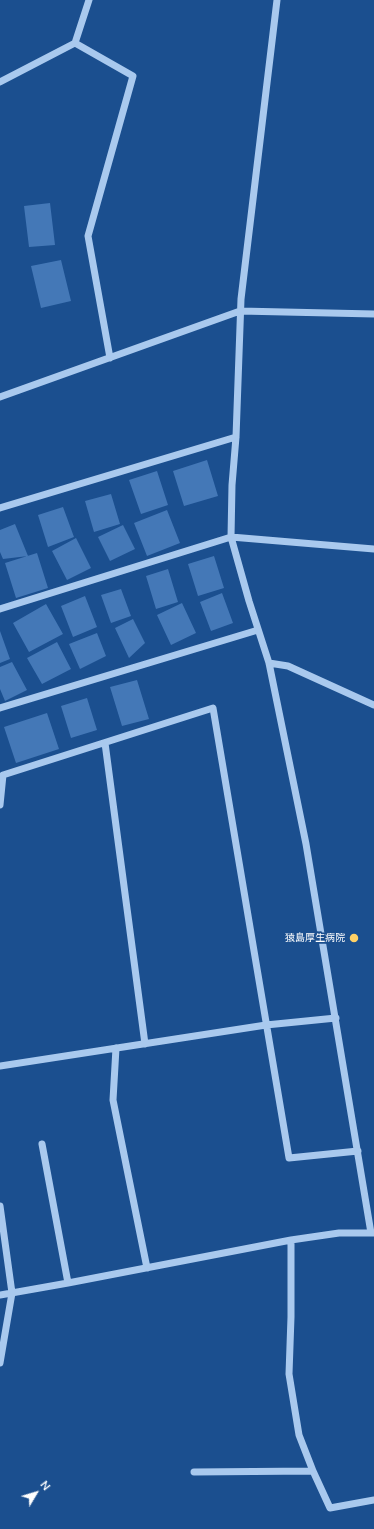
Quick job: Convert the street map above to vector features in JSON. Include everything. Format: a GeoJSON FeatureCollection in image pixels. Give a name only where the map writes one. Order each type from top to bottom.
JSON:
{"type":"FeatureCollection","features":[{"type":"Feature","properties":{"kind":"street"},"geometry":{"type":"LineString","coordinates":[[0,82],[75,43],[89,0]]}},
{"type":"Feature","properties":{"kind":"street"},"geometry":{"type":"LineString","coordinates":[[0,1295],[291,1240],[339,1233],[373,1233],[306,844],[269,663],[231,537],[240,311],[277,0]]}},
{"type":"Feature","properties":{"kind":"street"},"geometry":{"type":"LineString","coordinates":[[75,43],[133,76],[88,236],[110,358]]}},
{"type":"Feature","properties":{"kind":"street"},"geometry":{"type":"LineString","coordinates":[[0,397],[240,311],[374,314]]}},
{"type":"Feature","properties":{"kind":"street"},"geometry":{"type":"LineString","coordinates":[[0,508],[236,437]]}},
{"type":"Feature","properties":{"kind":"street"},"geometry":{"type":"LineString","coordinates":[[0,609],[231,537],[374,549]]}},
{"type":"Feature","properties":{"kind":"street"},"geometry":{"type":"LineString","coordinates":[[0,708],[258,630]]}},
{"type":"Feature","properties":{"kind":"street"},"geometry":{"type":"LineString","coordinates":[[269,663],[288,666],[374,705]]}},
{"type":"Feature","properties":{"kind":"street"},"geometry":{"type":"LineString","coordinates":[[0,805],[2,776],[213,708],[289,1158],[358,1151]]}},
{"type":"Feature","properties":{"kind":"street"},"geometry":{"type":"LineString","coordinates":[[105,743],[145,1044]]}},
{"type":"Feature","properties":{"kind":"street"},"geometry":{"type":"LineString","coordinates":[[0,1066],[266,1025],[336,1018]]}},
{"type":"Feature","properties":{"kind":"street"},"geometry":{"type":"LineString","coordinates":[[116,1048],[113,1100],[147,1268]]}},
{"type":"Feature","properties":{"kind":"street"},"geometry":{"type":"LineString","coordinates":[[42,1144],[68,1283]]}},
{"type":"Feature","properties":{"kind":"street"},"geometry":{"type":"LineString","coordinates":[[0,1206],[12,1293],[0,1363]]}},
{"type":"Feature","properties":{"kind":"street"},"geometry":{"type":"LineString","coordinates":[[291,1240],[289,1374],[299,1435],[330,1508],[374,1500]]}},
{"type":"Feature","properties":{"kind":"street"},"geometry":{"type":"LineString","coordinates":[[194,1472],[313,1471]]}},
{"type":"Feature","properties":{"kind":"building"},"geometry":{"type":"Polygon","coordinates":[[[50,203],[55,245],[29,247],[24,206],[50,203]]]}},
{"type":"Feature","properties":{"kind":"building"},"geometry":{"type":"Polygon","coordinates":[[[61,260],[71,301],[41,308],[31,266],[61,260]]]}},
{"type":"Feature","properties":{"kind":"building"},"geometry":{"type":"Polygon","coordinates":[[[207,460],[218,496],[184,506],[173,471],[207,460]]]}},
{"type":"Feature","properties":{"kind":"building"},"geometry":{"type":"Polygon","coordinates":[[[157,471],[168,505],[141,514],[129,480],[157,471]]]}},
{"type":"Feature","properties":{"kind":"building"},"geometry":{"type":"Polygon","coordinates":[[[111,494],[120,524],[94,532],[85,501],[111,494]]]}},
{"type":"Feature","properties":{"kind":"building"},"geometry":{"type":"Polygon","coordinates":[[[63,507],[74,537],[48,547],[38,515],[63,507]]]}},
{"type":"Feature","properties":{"kind":"building"},"geometry":{"type":"Polygon","coordinates":[[[167,510],[180,543],[147,556],[134,523],[167,510]]]}},
{"type":"Feature","properties":{"kind":"building"},"geometry":{"type":"Polygon","coordinates":[[[15,524],[28,556],[3,559],[0,552],[0,530],[15,524]]]}},
{"type":"Feature","properties":{"kind":"building"},"geometry":{"type":"Polygon","coordinates":[[[123,525],[135,549],[110,561],[98,537],[123,525]]]}},
{"type":"Feature","properties":{"kind":"building"},"geometry":{"type":"Polygon","coordinates":[[[76,538],[91,568],[67,580],[52,551],[76,538]]]}},
{"type":"Feature","properties":{"kind":"building"},"geometry":{"type":"Polygon","coordinates":[[[37,553],[48,588],[16,598],[5,563],[37,553]]]}},
{"type":"Feature","properties":{"kind":"building"},"geometry":{"type":"Polygon","coordinates":[[[214,556],[224,588],[198,596],[188,564],[214,556]]]}},
{"type":"Feature","properties":{"kind":"building"},"geometry":{"type":"Polygon","coordinates":[[[168,569],[178,602],[156,609],[146,576],[168,569]]]}},
{"type":"Feature","properties":{"kind":"building"},"geometry":{"type":"Polygon","coordinates":[[[121,589],[131,616],[111,623],[101,595],[121,589]]]}},
{"type":"Feature","properties":{"kind":"building"},"geometry":{"type":"Polygon","coordinates":[[[222,593],[233,623],[211,631],[200,602],[222,593]]]}},
{"type":"Feature","properties":{"kind":"building"},"geometry":{"type":"Polygon","coordinates":[[[85,596],[97,627],[73,637],[61,606],[85,596]]]}},
{"type":"Feature","properties":{"kind":"building"},"geometry":{"type":"Polygon","coordinates":[[[182,603],[196,633],[171,645],[157,615],[182,603]]]}},
{"type":"Feature","properties":{"kind":"building"},"geometry":{"type":"Polygon","coordinates":[[[46,604],[63,634],[29,652],[13,623],[46,604]]]}},
{"type":"Feature","properties":{"kind":"building"},"geometry":{"type":"Polygon","coordinates":[[[133,619],[145,643],[129,658],[115,628],[133,619]]]}},
{"type":"Feature","properties":{"kind":"building"},"geometry":{"type":"Polygon","coordinates":[[[0,631],[10,659],[0,663],[0,631]]]}},
{"type":"Feature","properties":{"kind":"building"},"geometry":{"type":"Polygon","coordinates":[[[97,633],[106,656],[80,669],[69,644],[97,633]]]}},
{"type":"Feature","properties":{"kind":"building"},"geometry":{"type":"Polygon","coordinates":[[[57,642],[71,669],[42,684],[27,658],[57,642]]]}},
{"type":"Feature","properties":{"kind":"building"},"geometry":{"type":"Polygon","coordinates":[[[12,662],[27,690],[5,701],[0,689],[0,667],[12,662]]]}},
{"type":"Feature","properties":{"kind":"building"},"geometry":{"type":"Polygon","coordinates":[[[137,680],[149,719],[122,726],[110,687],[137,680]]]}},
{"type":"Feature","properties":{"kind":"building"},"geometry":{"type":"Polygon","coordinates":[[[87,698],[97,730],[71,738],[61,706],[87,698]]]}},
{"type":"Feature","properties":{"kind":"building"},"geometry":{"type":"Polygon","coordinates":[[[47,713],[59,749],[16,763],[4,727],[47,713]]]}},
{"type":"Feature","properties":{"kind":"place","name":"猿島厚生病院"},"geometry":{"type":"Point","coordinates":[354,938]}}]}
